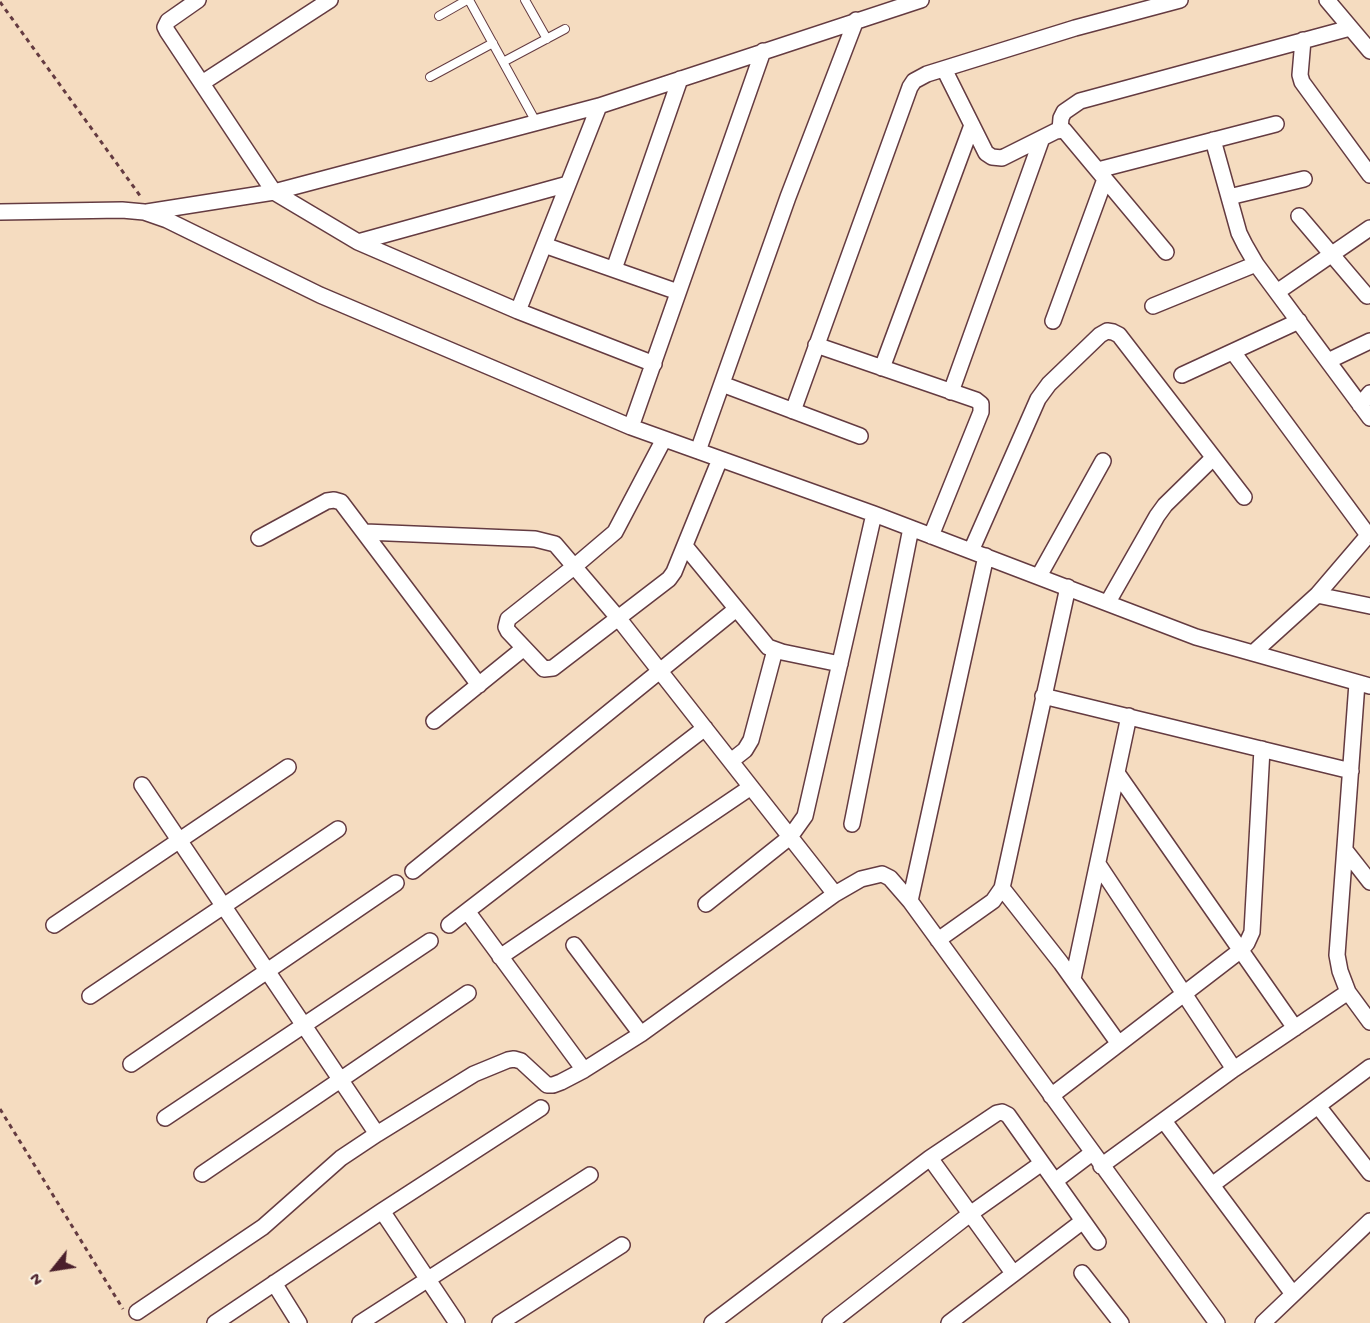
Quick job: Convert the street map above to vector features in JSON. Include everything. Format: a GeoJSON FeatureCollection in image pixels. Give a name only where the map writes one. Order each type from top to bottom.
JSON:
{"type":"FeatureCollection","features":[{"type":"Feature","properties":{"kind":"street"},"geometry":{"type":"LineString","coordinates":[[198,0],[168,21],[165,27],[274,192],[358,242],[518,311],[654,364]]}},
{"type":"Feature","properties":{"kind":"street"},"geometry":{"type":"LineString","coordinates":[[202,83],[330,0]]}},
{"type":"Feature","properties":{"kind":"street"},"geometry":{"type":"LineString","coordinates":[[0,213],[122,210],[147,212],[274,192],[599,106],[921,0]]}},
{"type":"Feature","properties":{"kind":"street"},"geometry":{"type":"LineString","coordinates":[[793,411],[910,87],[919,77],[1075,28],[1180,0]]}},
{"type":"Feature","properties":{"kind":"street"},"geometry":{"type":"LineString","coordinates":[[1327,0],[1370,51]]}},
{"type":"Feature","properties":{"kind":"street"},"geometry":{"type":"LineString","coordinates":[[698,451],[788,197],[856,20]]}},
{"type":"Feature","properties":{"kind":"street"},"geometry":{"type":"LineString","coordinates":[[1060,130],[1064,112],[1080,101],[1350,27]]}},
{"type":"Feature","properties":{"kind":"street"},"geometry":{"type":"LineString","coordinates":[[1303,40],[1300,75],[1302,82],[1370,175]]}},
{"type":"Feature","properties":{"kind":"street"},"geometry":{"type":"LineString","coordinates":[[632,428],[763,51]]}},
{"type":"Feature","properties":{"kind":"street"},"geometry":{"type":"LineString","coordinates":[[944,69],[986,153],[997,159],[1060,130],[1067,132],[1166,252]]}},
{"type":"Feature","properties":{"kind":"street"},"geometry":{"type":"LineString","coordinates":[[614,269],[680,79]]}},
{"type":"Feature","properties":{"kind":"street"},"geometry":{"type":"LineString","coordinates":[[518,311],[599,106]]}},
{"type":"Feature","properties":{"kind":"street"},"geometry":{"type":"LineString","coordinates":[[1102,175],[1213,140],[1276,124]]}},
{"type":"Feature","properties":{"kind":"street"},"geometry":{"type":"LineString","coordinates":[[882,368],[972,125]]}},
{"type":"Feature","properties":{"kind":"street"},"geometry":{"type":"LineString","coordinates":[[951,392],[1042,138]]}},
{"type":"Feature","properties":{"kind":"street"},"geometry":{"type":"LineString","coordinates":[[1213,140],[1239,233],[1256,264],[1328,361],[1365,399],[1370,418]]}},
{"type":"Feature","properties":{"kind":"street"},"geometry":{"type":"LineString","coordinates":[[1053,321],[1102,175]]}},
{"type":"Feature","properties":{"kind":"street"},"geometry":{"type":"LineString","coordinates":[[1229,197],[1304,179]]}},
{"type":"Feature","properties":{"kind":"street"},"geometry":{"type":"LineString","coordinates":[[358,242],[568,184]]}},
{"type":"Feature","properties":{"kind":"street"},"geometry":{"type":"LineString","coordinates":[[147,212],[320,295],[632,428],[874,514],[1196,637],[1363,685],[1351,771],[1337,955],[1348,992],[1370,1022]]}},
{"type":"Feature","properties":{"kind":"street"},"geometry":{"type":"LineString","coordinates":[[1299,216],[1367,296]]}},
{"type":"Feature","properties":{"kind":"street"},"geometry":{"type":"LineString","coordinates":[[1277,292],[1370,228]]}},
{"type":"Feature","properties":{"kind":"street"},"geometry":{"type":"LineString","coordinates":[[544,245],[678,292]]}},
{"type":"Feature","properties":{"kind":"street"},"geometry":{"type":"LineString","coordinates":[[1153,306],[1256,264]]}},
{"type":"Feature","properties":{"kind":"street"},"geometry":{"type":"LineString","coordinates":[[1182,375],[1299,321]]}},
{"type":"Feature","properties":{"kind":"street"},"geometry":{"type":"LineString","coordinates":[[910,901],[979,553],[1038,399],[1048,384],[1100,335],[1107,331],[1119,335],[1244,497]]}},
{"type":"Feature","properties":{"kind":"street"},"geometry":{"type":"LineString","coordinates":[[1328,361],[1370,341]]}},
{"type":"Feature","properties":{"kind":"street"},"geometry":{"type":"LineString","coordinates":[[816,345],[976,400],[982,408],[931,536]]}},
{"type":"Feature","properties":{"kind":"street"},"geometry":{"type":"LineString","coordinates":[[1233,352],[1369,534],[1317,595],[1253,653]]}},
{"type":"Feature","properties":{"kind":"street"},"geometry":{"type":"LineString","coordinates":[[722,384],[860,436]]}},
{"type":"Feature","properties":{"kind":"street"},"geometry":{"type":"LineString","coordinates":[[664,439],[615,532],[508,619],[506,627],[544,669],[553,668],[669,579],[685,546],[720,459]]}},
{"type":"Feature","properties":{"kind":"street"},"geometry":{"type":"LineString","coordinates":[[1108,602],[1165,505],[1213,458]]}},
{"type":"Feature","properties":{"kind":"street"},"geometry":{"type":"LineString","coordinates":[[1039,576],[1103,461]]}},
{"type":"Feature","properties":{"kind":"street"},"geometry":{"type":"LineString","coordinates":[[260,538],[327,501],[334,500],[346,506],[479,685]]}},
{"type":"Feature","properties":{"kind":"street"},"geometry":{"type":"LineString","coordinates":[[706,904],[790,837],[805,816],[874,514]]}},
{"type":"Feature","properties":{"kind":"street"},"geometry":{"type":"LineString","coordinates":[[852,824],[911,528]]}},
{"type":"Feature","properties":{"kind":"street"},"geometry":{"type":"LineString","coordinates":[[365,532],[548,541],[555,544],[661,670],[835,894]]}},
{"type":"Feature","properties":{"kind":"street"},"geometry":{"type":"LineString","coordinates":[[685,546],[761,641],[775,650],[840,663]]}},
{"type":"Feature","properties":{"kind":"street"},"geometry":{"type":"LineString","coordinates":[[938,940],[993,901],[1002,888],[1068,587]]}},
{"type":"Feature","properties":{"kind":"street"},"geometry":{"type":"LineString","coordinates":[[1317,595],[1370,606]]}},
{"type":"Feature","properties":{"kind":"street"},"geometry":{"type":"LineString","coordinates":[[413,871],[735,610]]}},
{"type":"Feature","properties":{"kind":"street"},"geometry":{"type":"LineString","coordinates":[[434,721],[524,648]]}},
{"type":"Feature","properties":{"kind":"street"},"geometry":{"type":"LineString","coordinates":[[731,761],[745,750],[751,740],[775,650]]}},
{"type":"Feature","properties":{"kind":"street"},"geometry":{"type":"LineString","coordinates":[[1043,696],[1351,771]]}},
{"type":"Feature","properties":{"kind":"street"},"geometry":{"type":"LineString","coordinates":[[1073,979],[1129,716]]}},
{"type":"Feature","properties":{"kind":"street"},"geometry":{"type":"LineString","coordinates":[[449,925],[705,728]]}},
{"type":"Feature","properties":{"kind":"street"},"geometry":{"type":"LineString","coordinates":[[1051,1096],[1240,950],[1252,932],[1262,749]]}},
{"type":"Feature","properties":{"kind":"street"},"geometry":{"type":"LineString","coordinates":[[54,925],[288,767]]}},
{"type":"Feature","properties":{"kind":"street"},"geometry":{"type":"LineString","coordinates":[[1117,773],[1295,1028]]}},
{"type":"Feature","properties":{"kind":"street"},"geometry":{"type":"LineString","coordinates":[[142,785],[376,1134]]}},
{"type":"Feature","properties":{"kind":"street"},"geometry":{"type":"LineString","coordinates":[[500,957],[751,787]]}},
{"type":"Feature","properties":{"kind":"street"},"geometry":{"type":"LineString","coordinates":[[90,996],[338,829]]}},
{"type":"Feature","properties":{"kind":"street"},"geometry":{"type":"LineString","coordinates":[[1345,850],[1370,882]]}},
{"type":"Feature","properties":{"kind":"street"},"geometry":{"type":"LineString","coordinates":[[1098,864],[1234,1069]]}},
{"type":"Feature","properties":{"kind":"street"},"geometry":{"type":"LineString","coordinates":[[137,1312],[263,1227],[341,1158],[474,1074],[508,1060],[521,1061],[547,1085],[561,1082],[641,1034],[835,894],[870,876],[882,874],[890,878],[910,901],[1217,1323]]}},
{"type":"Feature","properties":{"kind":"street"},"geometry":{"type":"LineString","coordinates":[[131,1064],[396,883]]}},
{"type":"Feature","properties":{"kind":"street"},"geometry":{"type":"LineString","coordinates":[[1002,888],[1073,979],[1119,1044]]}},
{"type":"Feature","properties":{"kind":"street"},"geometry":{"type":"LineString","coordinates":[[467,911],[584,1070]]}},
{"type":"Feature","properties":{"kind":"street"},"geometry":{"type":"LineString","coordinates":[[165,1118],[430,941]]}},
{"type":"Feature","properties":{"kind":"street"},"geometry":{"type":"LineString","coordinates":[[574,945],[641,1034]]}},
{"type":"Feature","properties":{"kind":"street"},"geometry":{"type":"LineString","coordinates":[[1055,1180],[1097,1160],[1164,1121],[1234,1069],[1348,992]]}},
{"type":"Feature","properties":{"kind":"street"},"geometry":{"type":"LineString","coordinates":[[202,1174],[468,993]]}},
{"type":"Feature","properties":{"kind":"street"},"geometry":{"type":"LineString","coordinates":[[1212,1185],[1370,1067]]}},
{"type":"Feature","properties":{"kind":"street"},"geometry":{"type":"LineString","coordinates":[[1318,1106],[1370,1173]]}},
{"type":"Feature","properties":{"kind":"street"},"geometry":{"type":"LineString","coordinates":[[215,1323],[541,1108]]}},
{"type":"Feature","properties":{"kind":"street"},"geometry":{"type":"LineString","coordinates":[[713,1323],[930,1158],[992,1115],[1002,1112],[1008,1115],[1098,1242]]}},
{"type":"Feature","properties":{"kind":"street"},"geometry":{"type":"LineString","coordinates":[[1164,1121],[1293,1294]]}},
{"type":"Feature","properties":{"kind":"street"},"geometry":{"type":"LineString","coordinates":[[930,1158],[1013,1273]]}},
{"type":"Feature","properties":{"kind":"street"},"geometry":{"type":"LineString","coordinates":[[830,1323],[970,1214],[1042,1163]]}},
{"type":"Feature","properties":{"kind":"street"},"geometry":{"type":"LineString","coordinates":[[360,1323],[590,1175]]}},
{"type":"Feature","properties":{"kind":"street"},"geometry":{"type":"LineString","coordinates":[[382,1211],[457,1323]]}},
{"type":"Feature","properties":{"kind":"street"},"geometry":{"type":"LineString","coordinates":[[949,1323],[1083,1221]]}},
{"type":"Feature","properties":{"kind":"street"},"geometry":{"type":"LineString","coordinates":[[1263,1323],[1370,1221]]}},
{"type":"Feature","properties":{"kind":"street"},"geometry":{"type":"LineString","coordinates":[[500,1323],[622,1245]]}},
{"type":"Feature","properties":{"kind":"street"},"geometry":{"type":"LineString","coordinates":[[1082,1273],[1121,1323]]}},
{"type":"Feature","properties":{"kind":"street"},"geometry":{"type":"LineString","coordinates":[[274,1283],[299,1323]]}},
{"type":"Feature","properties":{"kind":"lane"},"geometry":{"type":"LineString","coordinates":[[439,16],[468,0],[536,122]]}},
{"type":"Feature","properties":{"kind":"lane"},"geometry":{"type":"LineString","coordinates":[[525,0],[547,39]]}},
{"type":"Feature","properties":{"kind":"lane"},"geometry":{"type":"LineString","coordinates":[[503,62],[565,29]]}},
{"type":"Feature","properties":{"kind":"lane"},"geometry":{"type":"LineString","coordinates":[[430,77],[493,43]]}},
{"type":"Feature","properties":{"kind":"path"},"geometry":{"type":"LineString","coordinates":[[0,3],[147,212]]}},
{"type":"Feature","properties":{"kind":"path"},"geometry":{"type":"LineString","coordinates":[[0,1109],[123,1309],[131,1313],[137,1312]]}}]}
